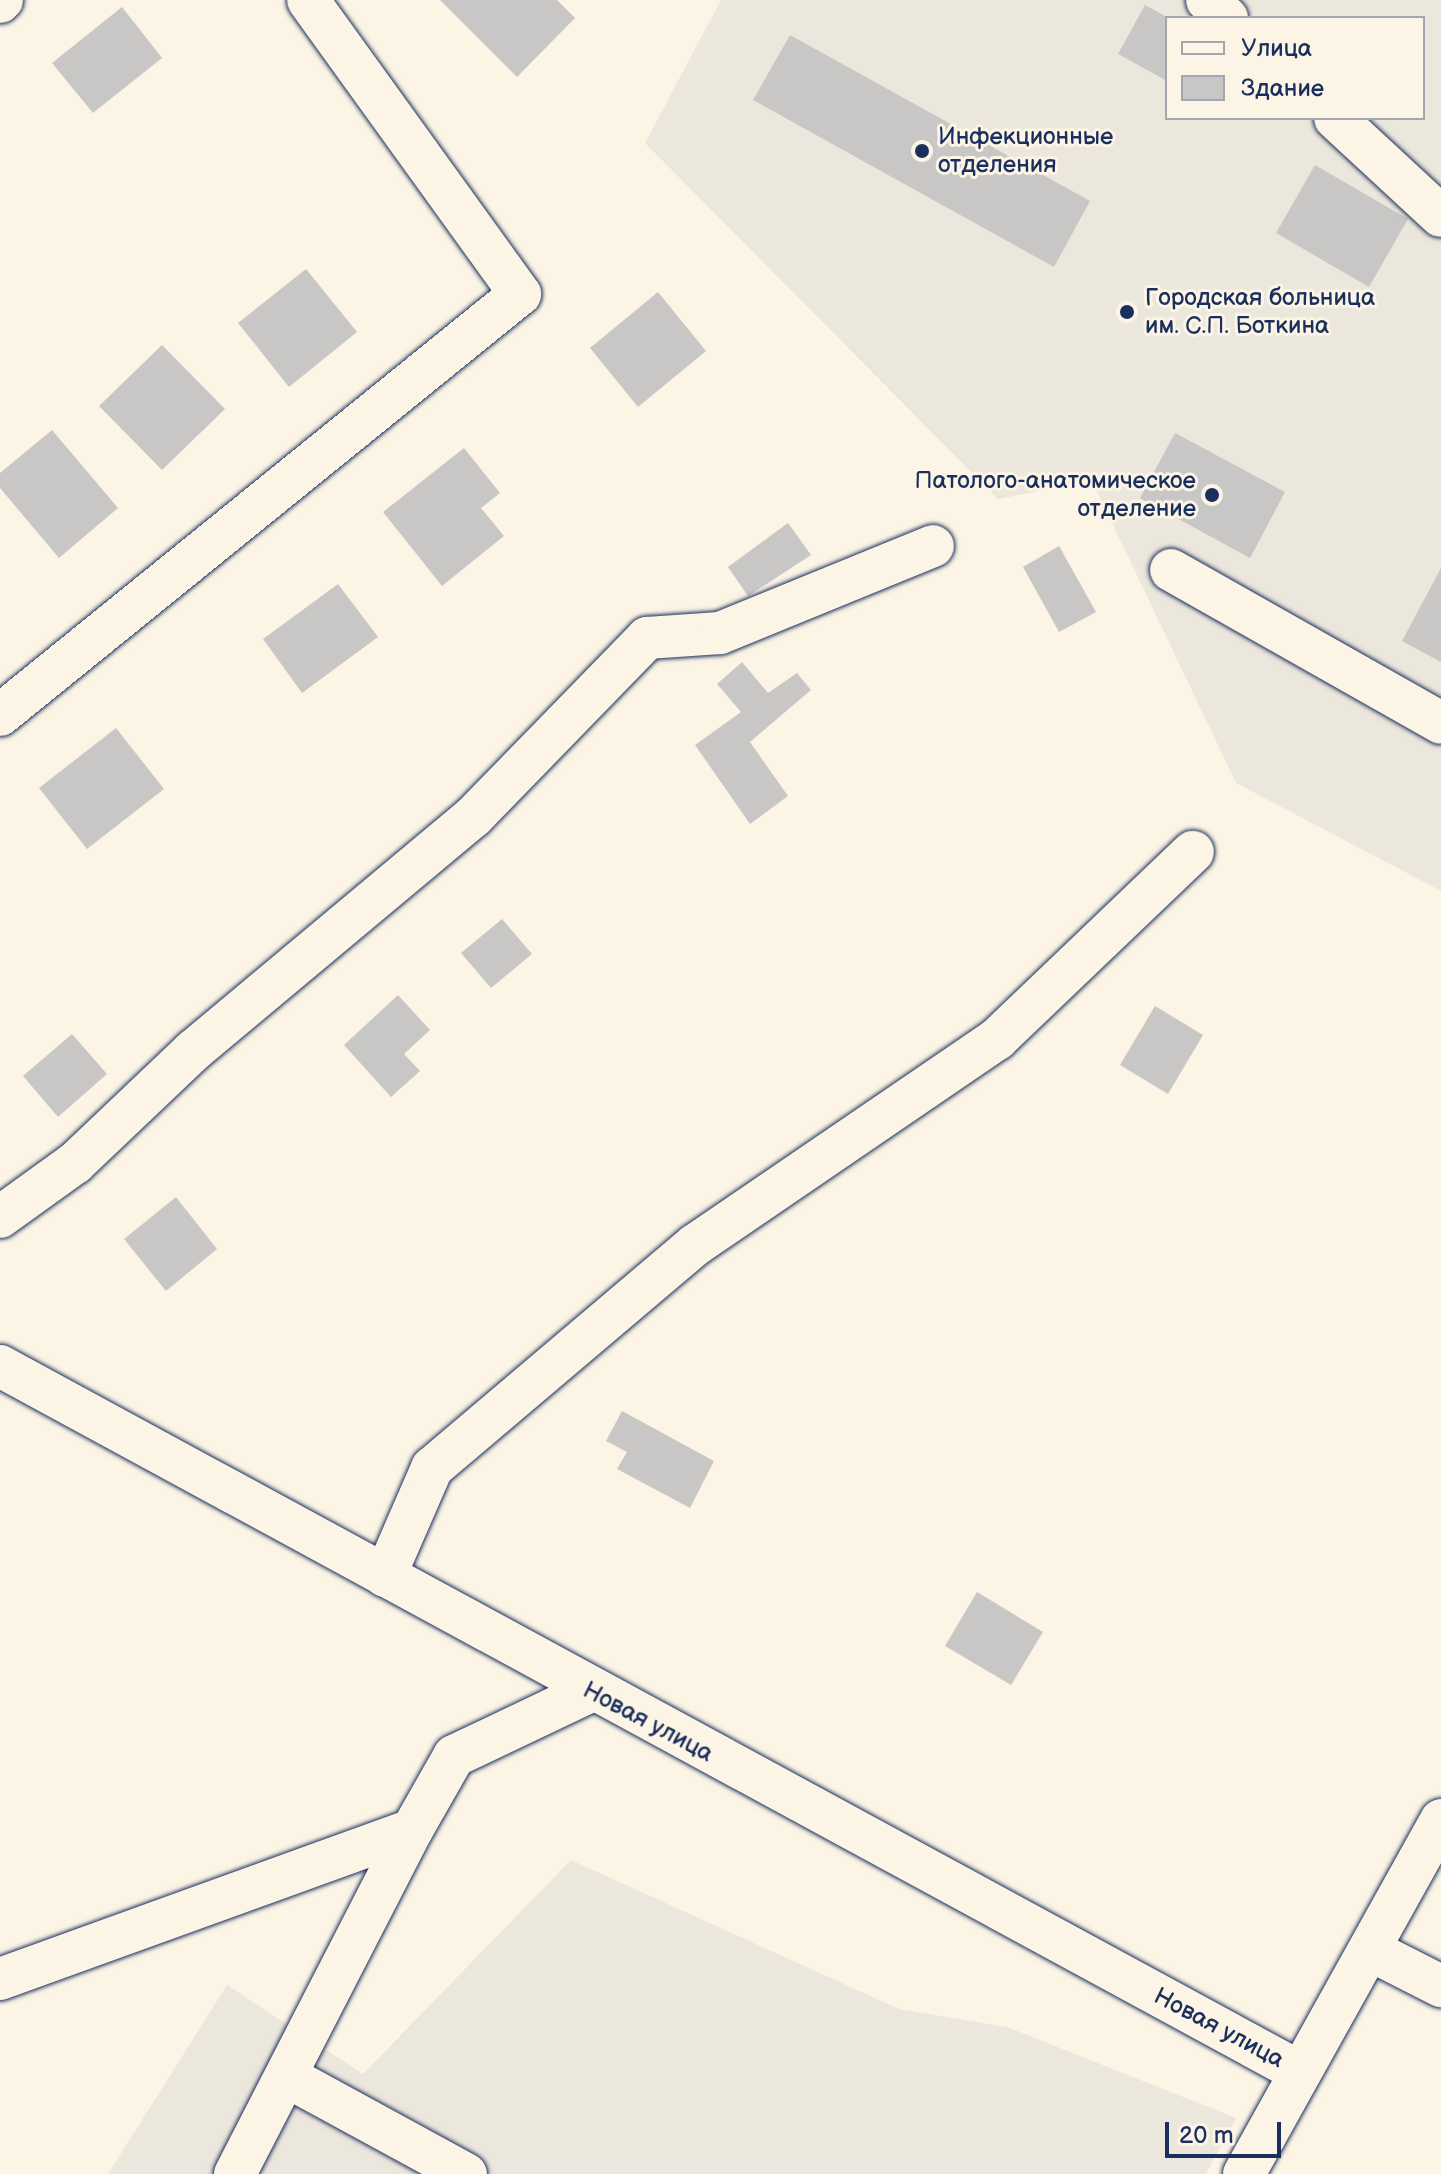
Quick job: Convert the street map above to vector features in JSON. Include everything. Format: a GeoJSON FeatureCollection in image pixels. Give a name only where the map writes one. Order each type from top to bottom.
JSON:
{"type":"FeatureCollection","features":[{"type":"Feature","properties":{"kind":"street"},"geometry":{"type":"LineString","coordinates":[[0,715],[520,294],[308,0]]}},
{"type":"Feature","properties":{"kind":"street"},"geometry":{"type":"LineString","coordinates":[[1207,0],[1225,16]]}},
{"type":"Feature","properties":{"kind":"street"},"geometry":{"type":"LineString","coordinates":[[1337,120],[1441,216]]}},
{"type":"Feature","properties":{"kind":"street"},"geometry":{"type":"LineString","coordinates":[[0,1217],[75,1163],[193,1051],[473,817],[647,638],[720,633],[933,546]]}},
{"type":"Feature","properties":{"kind":"street"},"geometry":{"type":"LineString","coordinates":[[1171,570],[1441,723]]}},
{"type":"Feature","properties":{"kind":"street"},"geometry":{"type":"LineString","coordinates":[[385,1576],[432,1468],[695,1245],[997,1039],[1193,852]]}},
{"type":"Feature","properties":{"kind":"street","name":"Новая улица"},"geometry":{"type":"LineString","coordinates":[[0,1366],[591,1691],[1300,2072]]}},
{"type":"Feature","properties":{"kind":"street"},"geometry":{"type":"LineString","coordinates":[[235,2174],[412,1830],[454,1756],[591,1691]]}},
{"type":"Feature","properties":{"kind":"street"},"geometry":{"type":"LineString","coordinates":[[1244,2174],[1441,1820]]}},
{"type":"Feature","properties":{"kind":"street"},"geometry":{"type":"LineString","coordinates":[[0,1979],[412,1830]]}},
{"type":"Feature","properties":{"kind":"street"},"geometry":{"type":"LineString","coordinates":[[1370,1950],[1441,1986]]}},
{"type":"Feature","properties":{"kind":"street"},"geometry":{"type":"LineString","coordinates":[[286,2076],[466,2174]]}},
{"type":"Feature","properties":{"kind":"shaded area","name":"Городская больница им. С.П. Боткина"},"geometry":{"type":"Polygon","coordinates":[[[721,0],[1441,0],[1441,891],[1236,783],[1092,481],[998,499],[645,143],[721,0]]]}},
{"type":"Feature","properties":{"kind":"shaded area"},"geometry":{"type":"Polygon","coordinates":[[[571,1860],[899,2009],[1007,2027],[1236,2118],[1206,2174],[108,2174],[227,1985],[363,2074],[571,1860]]]}},
{"type":"Feature","properties":{"kind":"building"},"geometry":{"type":"Polygon","coordinates":[[[440,0],[557,0],[575,18],[517,77],[440,0]]]}},
{"type":"Feature","properties":{"kind":"building"},"geometry":{"type":"Polygon","coordinates":[[[1145,5],[1165,16],[1165,80],[1118,54],[1145,5]]]}},
{"type":"Feature","properties":{"kind":"building"},"geometry":{"type":"Polygon","coordinates":[[[122,7],[162,58],[93,113],[52,63],[122,7]]]}},
{"type":"Feature","properties":{"kind":"building","name":"Инфекционные отделения"},"geometry":{"type":"Polygon","coordinates":[[[790,35],[1090,201],[1054,267],[753,100],[790,35]]]}},
{"type":"Feature","properties":{"kind":"building"},"geometry":{"type":"Polygon","coordinates":[[[1315,165],[1408,219],[1369,287],[1276,233],[1315,165]]]}},
{"type":"Feature","properties":{"kind":"building"},"geometry":{"type":"Polygon","coordinates":[[[306,269],[357,332],[289,387],[238,323],[306,269]]]}},
{"type":"Feature","properties":{"kind":"building"},"geometry":{"type":"Polygon","coordinates":[[[658,292],[706,351],[638,407],[590,348],[658,292]]]}},
{"type":"Feature","properties":{"kind":"building"},"geometry":{"type":"Polygon","coordinates":[[[162,345],[225,409],[162,470],[99,406],[162,345]]]}},
{"type":"Feature","properties":{"kind":"building"},"geometry":{"type":"Polygon","coordinates":[[[52,430],[118,508],[59,558],[0,488],[0,473],[52,430]]]}},
{"type":"Feature","properties":{"kind":"building","name":"Патолого-анатомическое отделение"},"geometry":{"type":"Polygon","coordinates":[[[1175,433],[1285,492],[1250,558],[1140,498],[1175,433]]]}},
{"type":"Feature","properties":{"kind":"building"},"geometry":{"type":"Polygon","coordinates":[[[464,448],[500,493],[481,508],[504,536],[442,586],[383,512],[464,448]]]}},
{"type":"Feature","properties":{"kind":"building"},"geometry":{"type":"Polygon","coordinates":[[[788,523],[811,555],[748,596],[728,567],[788,523]]]}},
{"type":"Feature","properties":{"kind":"building"},"geometry":{"type":"Polygon","coordinates":[[[1059,546],[1096,612],[1059,632],[1023,567],[1059,546]]]}},
{"type":"Feature","properties":{"kind":"building"},"geometry":{"type":"Polygon","coordinates":[[[1441,568],[1441,662],[1402,641],[1441,568]]]}},
{"type":"Feature","properties":{"kind":"building"},"geometry":{"type":"Polygon","coordinates":[[[338,584],[378,637],[302,693],[263,639],[338,584]]]}},
{"type":"Feature","properties":{"kind":"building"},"geometry":{"type":"Polygon","coordinates":[[[742,662],[768,693],[797,673],[811,690],[750,742],[788,796],[750,824],[695,745],[741,712],[717,684],[742,662]]]}},
{"type":"Feature","properties":{"kind":"building"},"geometry":{"type":"Polygon","coordinates":[[[116,728],[164,789],[87,849],[39,788],[116,728]]]}},
{"type":"Feature","properties":{"kind":"building"},"geometry":{"type":"Polygon","coordinates":[[[502,919],[532,954],[491,988],[461,953],[502,919]]]}},
{"type":"Feature","properties":{"kind":"building"},"geometry":{"type":"Polygon","coordinates":[[[398,995],[430,1030],[404,1054],[420,1071],[391,1097],[344,1045],[398,995]]]}},
{"type":"Feature","properties":{"kind":"building"},"geometry":{"type":"Polygon","coordinates":[[[1155,1006],[1203,1035],[1168,1094],[1120,1065],[1155,1006]]]}},
{"type":"Feature","properties":{"kind":"building"},"geometry":{"type":"Polygon","coordinates":[[[72,1034],[107,1074],[58,1117],[23,1076],[72,1034]]]}},
{"type":"Feature","properties":{"kind":"building"},"geometry":{"type":"Polygon","coordinates":[[[176,1197],[217,1249],[166,1291],[124,1239],[176,1197]]]}},
{"type":"Feature","properties":{"kind":"building"},"geometry":{"type":"Polygon","coordinates":[[[622,1411],[714,1461],[690,1508],[617,1469],[627,1452],[606,1441],[622,1411]]]}},
{"type":"Feature","properties":{"kind":"building"},"geometry":{"type":"Polygon","coordinates":[[[977,1592],[1043,1632],[1011,1685],[945,1646],[977,1592]]]}},
{"type":"Feature","properties":{"kind":"place","name":"Инфекционные отделения"},"geometry":{"type":"Point","coordinates":[922,151]}},
{"type":"Feature","properties":{"kind":"place","name":"Городская больница им. С.П. Боткина"},"geometry":{"type":"Point","coordinates":[1127,312]}},
{"type":"Feature","properties":{"kind":"place","name":"Патолого-анатомическое отделение"},"geometry":{"type":"Point","coordinates":[1212,495]}}]}
